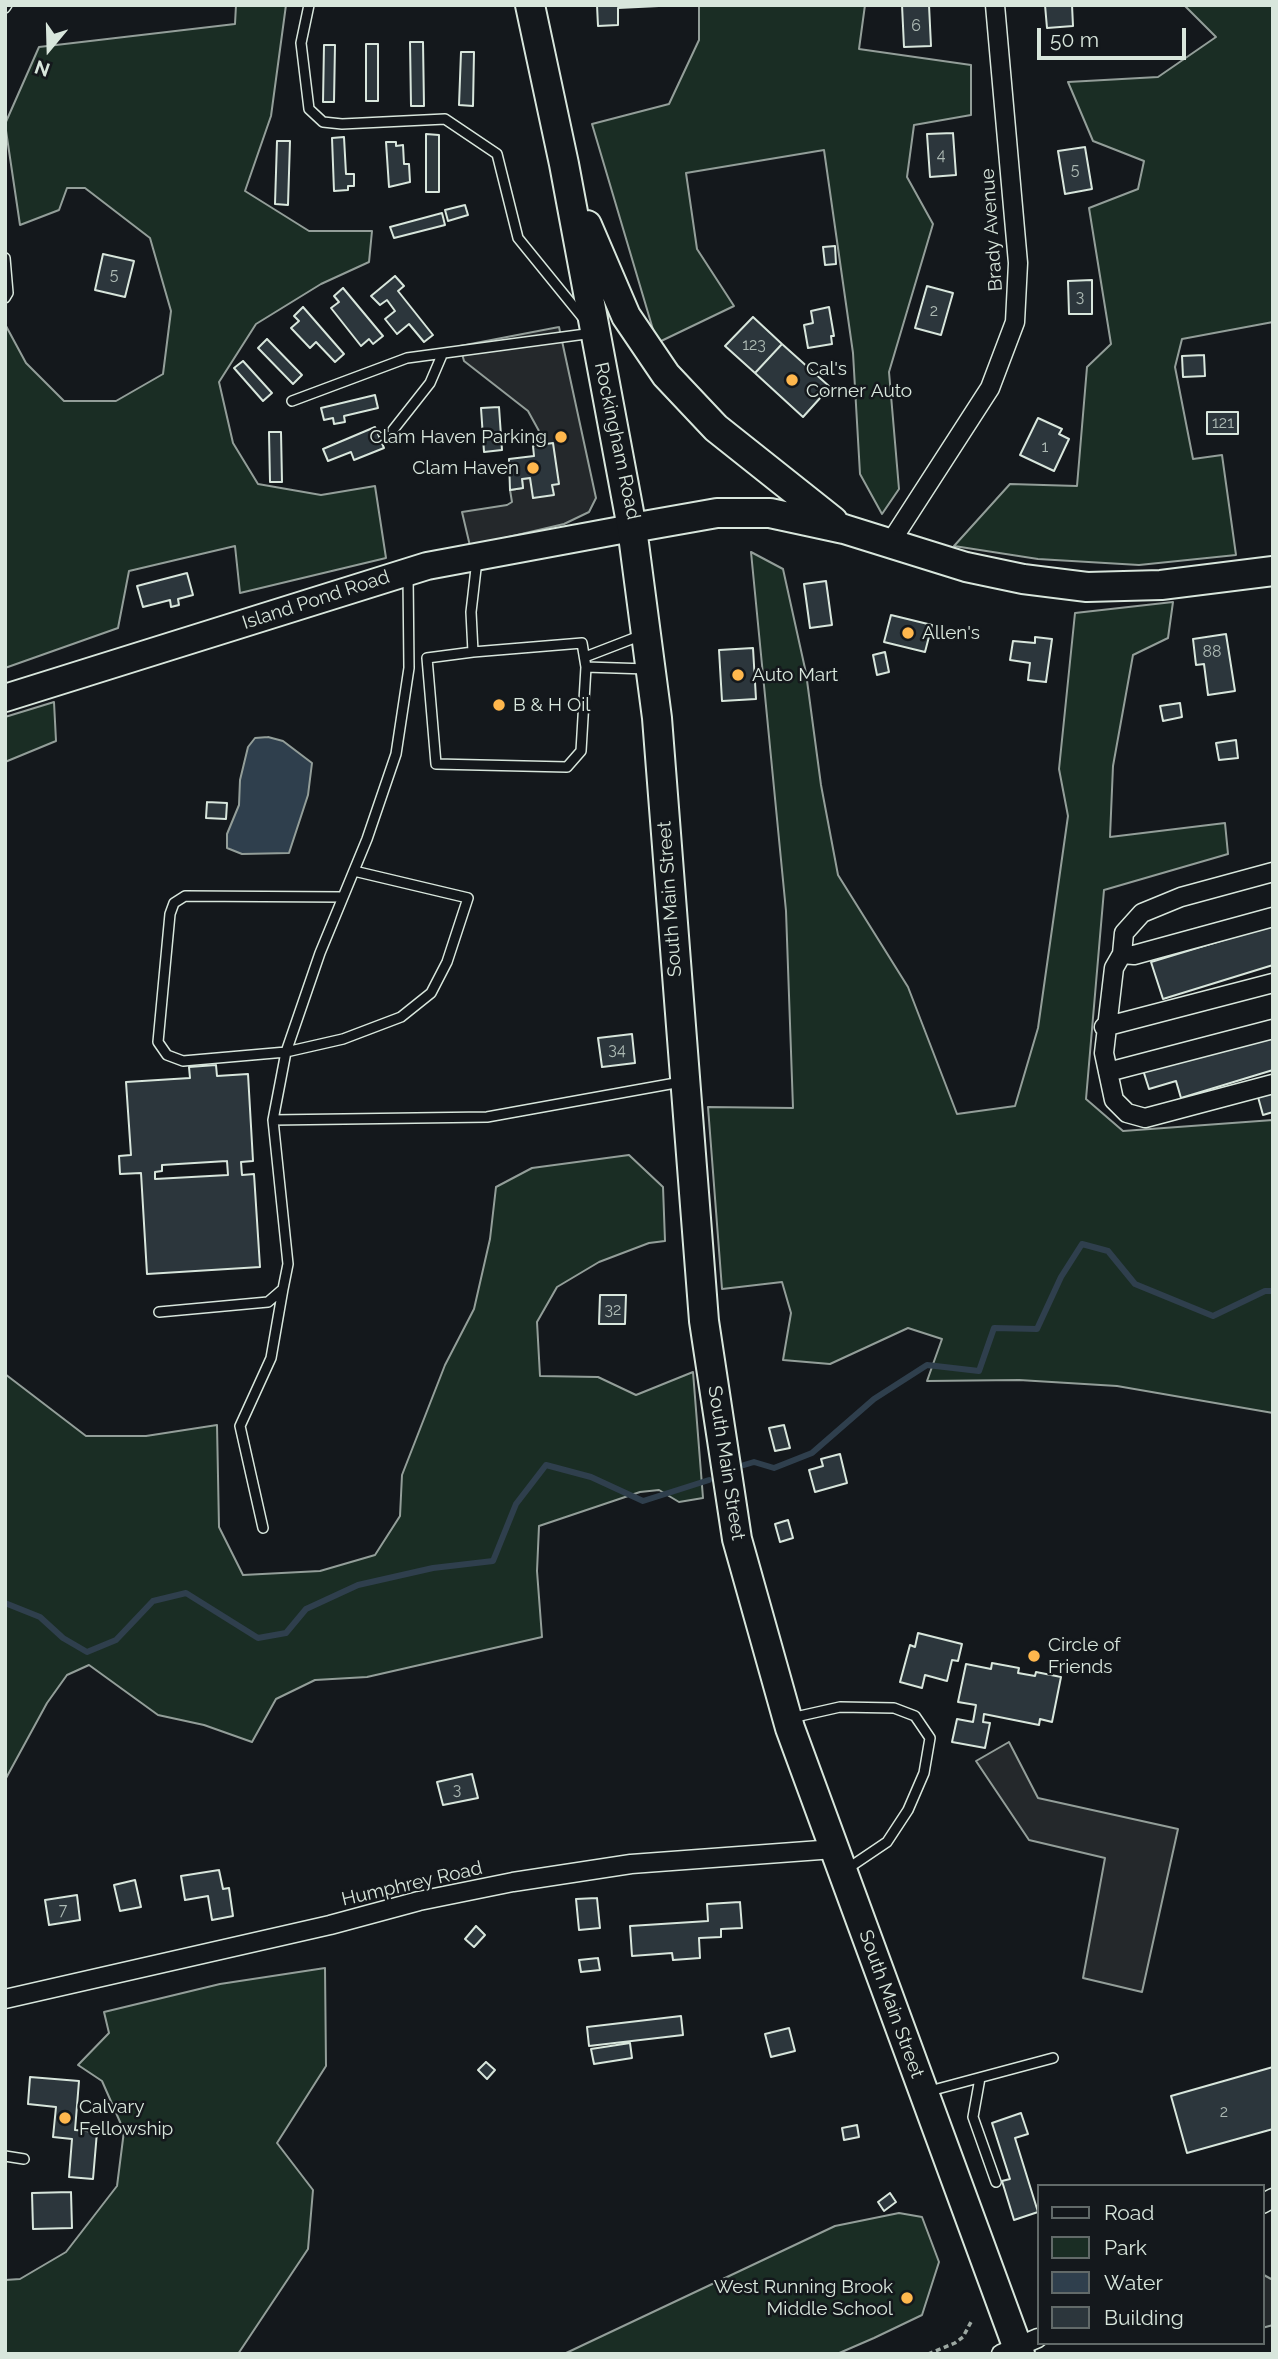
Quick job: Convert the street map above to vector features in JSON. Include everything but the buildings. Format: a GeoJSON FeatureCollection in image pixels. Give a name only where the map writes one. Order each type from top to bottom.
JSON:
{"type":"FeatureCollection","features":[{"type":"Feature","properties":{"kind":"main road","name":"Rockingham Road"},"geometry":{"type":"LineString","coordinates":[[530,5],[564,164],[632,528],[743,512],[806,519],[965,567],[1023,579],[1087,587],[1161,585],[1273,571]]}},
{"type":"Feature","properties":{"kind":"main road"},"geometry":{"type":"LineString","coordinates":[[564,164],[617,299],[655,361],[716,428],[774,477],[844,529]]}},
{"type":"Feature","properties":{"kind":"main road","name":"South Main Street"},"geometry":{"type":"LineString","coordinates":[[632,528],[657,718],[683,1082],[704,1321],[724,1469],[745,1572],[787,1718],[1019,2348]]}},
{"type":"Feature","properties":{"kind":"street","name":"Brady Avenue"},"geometry":{"type":"LineString","coordinates":[[890,543],[990,388],[1015,322],[1018,263],[995,5]]}},
{"type":"Feature","properties":{"kind":"street","name":"Island Pond Road"},"geometry":{"type":"LineString","coordinates":[[5,698],[408,571],[478,555],[632,528]]}},
{"type":"Feature","properties":{"kind":"street"},"geometry":{"type":"LineString","coordinates":[[1273,872],[1181,897],[1142,913],[1124,933],[1122,954],[1114,968],[1104,1027],[1104,1053],[1114,1100],[1127,1114],[1145,1118],[1273,1084]]}},
{"type":"Feature","properties":{"kind":"street"},"geometry":{"type":"LineString","coordinates":[[1122,954],[1135,956],[1273,917]]}},
{"type":"Feature","properties":{"kind":"street"},"geometry":{"type":"LineString","coordinates":[[1104,1027],[1273,984]]}},
{"type":"Feature","properties":{"kind":"street"},"geometry":{"type":"LineString","coordinates":[[1108,1072],[1273,1029]]}},
{"type":"Feature","properties":{"kind":"street","name":"Humphrey Road"},"geometry":{"type":"LineString","coordinates":[[5,1999],[330,1925],[419,1901],[513,1882],[631,1864],[838,1860]]}},
{"type":"Feature","properties":{"kind":"lane"},"geometry":{"type":"LineString","coordinates":[[309,5],[301,43],[309,109],[323,122],[342,124],[445,119],[497,154],[518,238],[595,333]]}},
{"type":"Feature","properties":{"kind":"lane"},"geometry":{"type":"LineString","coordinates":[[5,258],[8,293],[5,298]]}},
{"type":"Feature","properties":{"kind":"lane"},"geometry":{"type":"LineString","coordinates":[[292,401],[407,358],[595,333]]}},
{"type":"Feature","properties":{"kind":"lane"},"geometry":{"type":"LineString","coordinates":[[393,430],[430,383],[442,355]]}},
{"type":"Feature","properties":{"kind":"lane"},"geometry":{"type":"LineString","coordinates":[[473,652],[471,612],[478,555]]}},
{"type":"Feature","properties":{"kind":"lane"},"geometry":{"type":"LineString","coordinates":[[263,1528],[240,1426],[271,1358],[288,1264],[273,1120],[286,1052],[396,754],[409,668],[408,571]]}},
{"type":"Feature","properties":{"kind":"lane"},"geometry":{"type":"LineString","coordinates":[[585,662],[646,633]]}},
{"type":"Feature","properties":{"kind":"lane"},"geometry":{"type":"LineString","coordinates":[[582,643],[585,662],[581,751],[568,767],[436,764],[427,658],[582,643]]}},
{"type":"Feature","properties":{"kind":"lane"},"geometry":{"type":"LineString","coordinates":[[585,662],[650,669]]}},
{"type":"Feature","properties":{"kind":"lane"},"geometry":{"type":"LineString","coordinates":[[343,897],[186,897],[174,903],[158,1042],[167,1055],[183,1061],[286,1052],[343,1039],[401,1017],[431,993],[447,962],[468,898],[354,871]]}},
{"type":"Feature","properties":{"kind":"lane"},"geometry":{"type":"LineString","coordinates":[[273,1120],[487,1117],[683,1082]]}},
{"type":"Feature","properties":{"kind":"lane"},"geometry":{"type":"LineString","coordinates":[[159,1312],[268,1302],[284,1289]]}},
{"type":"Feature","properties":{"kind":"lane"},"geometry":{"type":"LineString","coordinates":[[787,1718],[840,1707],[894,1708],[915,1716],[930,1738],[924,1773],[908,1810],[887,1842],[838,1860]]}},
{"type":"Feature","properties":{"kind":"lane"},"geometry":{"type":"LineString","coordinates":[[924,2092],[1054,2058]]}},
{"type":"Feature","properties":{"kind":"lane"},"geometry":{"type":"LineString","coordinates":[[980,2078],[973,2118],[996,2182]]}},
{"type":"Feature","properties":{"kind":"lane"},"geometry":{"type":"LineString","coordinates":[[5,2156],[24,2159]]}},
{"type":"Feature","properties":{"kind":"path"},"geometry":{"type":"LineString","coordinates":[[928,2354],[963,2337],[971,2322]]}},
{"type":"Feature","properties":{"kind":"green space"},"geometry":{"type":"Polygon","coordinates":[[[236,5],[286,5],[271,116],[245,191],[309,231],[372,231],[369,262],[321,284],[256,324],[219,382],[233,443],[258,484],[321,495],[375,486],[386,558],[240,593],[235,546],[129,571],[118,628],[5,668],[6,326],[26,363],[64,401],[116,401],[163,374],[171,311],[150,238],[85,188],[67,188],[59,210],[20,225],[5,124],[39,47],[235,24],[236,5]]]}},
{"type":"Feature","properties":{"kind":"green space"},"geometry":{"type":"Polygon","coordinates":[[[699,5],[865,5],[859,49],[971,65],[971,115],[914,125],[907,177],[933,224],[889,372],[899,489],[882,514],[860,474],[853,353],[824,150],[686,173],[697,249],[734,306],[657,343],[592,124],[669,104],[699,40],[699,5]]]}},
{"type":"Feature","properties":{"kind":"green space"},"geometry":{"type":"Polygon","coordinates":[[[1184,5],[1273,5],[1273,322],[1182,339],[1175,367],[1193,459],[1222,455],[1236,555],[1139,565],[1038,559],[954,546],[1010,484],[1077,486],[1087,367],[1111,344],[1089,208],[1138,189],[1144,161],[1093,141],[1068,82],[1158,77],[1216,37],[1184,5]]]}},
{"type":"Feature","properties":{"kind":"green space"},"geometry":{"type":"Polygon","coordinates":[[[751,552],[783,569],[806,673],[821,785],[838,875],[908,987],[957,1114],[1015,1106],[1038,1028],[1068,816],[1059,769],[1075,613],[1173,602],[1168,638],[1133,655],[1113,766],[1110,837],[1225,823],[1228,854],[1104,890],[1086,1099],[1123,1131],[1273,1120],[1273,1413],[1117,1386],[1019,1380],[927,1381],[942,1339],[908,1328],[830,1364],[783,1360],[791,1313],[782,1282],[722,1289],[708,1107],[793,1108],[786,911],[751,552]]]}},
{"type":"Feature","properties":{"kind":"green space"},"geometry":{"type":"Polygon","coordinates":[[[54,702],[56,741],[5,762],[5,717],[54,702]]]}},
{"type":"Feature","properties":{"kind":"green space"},"geometry":{"type":"Polygon","coordinates":[[[629,1155],[663,1187],[665,1241],[649,1243],[599,1262],[557,1287],[537,1322],[540,1376],[598,1377],[636,1395],[693,1372],[703,1498],[679,1502],[659,1490],[640,1492],[539,1526],[537,1571],[542,1637],[367,1677],[315,1680],[276,1699],[252,1742],[204,1725],[158,1715],[89,1665],[67,1675],[47,1703],[5,1780],[5,1374],[86,1436],[146,1436],[217,1425],[219,1527],[243,1575],[320,1571],[375,1555],[400,1516],[402,1475],[445,1365],[474,1309],[490,1239],[496,1187],[532,1168],[629,1155]]]}},
{"type":"Feature","properties":{"kind":"green space"},"geometry":{"type":"Polygon","coordinates":[[[325,1968],[326,2066],[277,2143],[313,2190],[308,2249],[238,2354],[5,2354],[5,2280],[20,2279],[66,2252],[117,2186],[124,2131],[102,2081],[78,2065],[109,2033],[104,2012],[220,1984],[325,1968]]]}},
{"type":"Feature","properties":{"kind":"green space"},"geometry":{"type":"Polygon","coordinates":[[[899,2213],[922,2217],[939,2262],[922,2315],[837,2354],[564,2354],[835,2226],[899,2213]]]}},
{"type":"Feature","properties":{"kind":"shaded area","name":"Clam Haven Parking"},"geometry":{"type":"Polygon","coordinates":[[[559,327],[596,498],[589,512],[564,524],[470,546],[462,512],[507,505],[512,502],[510,490],[523,488],[522,479],[530,478],[553,495],[539,431],[528,411],[464,361],[460,346],[559,327]]]}},
{"type":"Feature","properties":{"kind":"shaded area"},"geometry":{"type":"Polygon","coordinates":[[[1009,1742],[1038,1798],[1178,1829],[1142,1992],[1083,1978],[1105,1858],[1029,1840],[976,1761],[1009,1742]]]}},
{"type":"Feature","properties":{"kind":"shaded area"},"geometry":{"type":"Polygon","coordinates":[[[1264,2275],[1273,2280],[1273,2325],[1264,2327],[1264,2275]]]}},
{"type":"Feature","properties":{"kind":"water"},"geometry":{"type":"Polygon","coordinates":[[[268,737],[283,741],[312,763],[308,795],[289,853],[242,854],[227,848],[227,834],[239,805],[240,780],[248,747],[255,738],[268,737]]]}},
{"type":"Feature","properties":{"kind":"waterway"},"geometry":{"type":"LineString","coordinates":[[744,1465],[754,1462],[774,1468],[812,1453],[874,1399],[927,1365],[979,1371],[994,1328],[1037,1329],[1061,1277],[1082,1244],[1108,1251],[1135,1284],[1213,1316],[1265,1291],[1273,1291]]}},
{"type":"Feature","properties":{"kind":"waterway"},"geometry":{"type":"LineString","coordinates":[[5,1603],[40,1617],[63,1638],[87,1652],[116,1640],[153,1601],[186,1593],[258,1638],[286,1633],[306,1609],[358,1585],[433,1568],[493,1561],[516,1504],[546,1465],[591,1477],[643,1501],[709,1480]]}},
{"type":"Feature","properties":{"kind":"place","name":"Cal's Corner Auto"},"geometry":{"type":"Point","coordinates":[792,380]}},
{"type":"Feature","properties":{"kind":"place","name":"Clam Haven Parking"},"geometry":{"type":"Point","coordinates":[561,437]}},
{"type":"Feature","properties":{"kind":"place","name":"Clam Haven"},"geometry":{"type":"Point","coordinates":[533,468]}},
{"type":"Feature","properties":{"kind":"place","name":"Allen's"},"geometry":{"type":"Point","coordinates":[908,633]}},
{"type":"Feature","properties":{"kind":"place","name":"Auto Mart"},"geometry":{"type":"Point","coordinates":[738,675]}},
{"type":"Feature","properties":{"kind":"place","name":"B & H Oil"},"geometry":{"type":"Point","coordinates":[499,705]}},
{"type":"Feature","properties":{"kind":"place","name":"Circle of Friends"},"geometry":{"type":"Point","coordinates":[1034,1656]}},
{"type":"Feature","properties":{"kind":"place","name":"Calvary Fellowship"},"geometry":{"type":"Point","coordinates":[65,2118]}},
{"type":"Feature","properties":{"kind":"place","name":"West Running Brook Middle School"},"geometry":{"type":"Point","coordinates":[907,2298]}}]}
